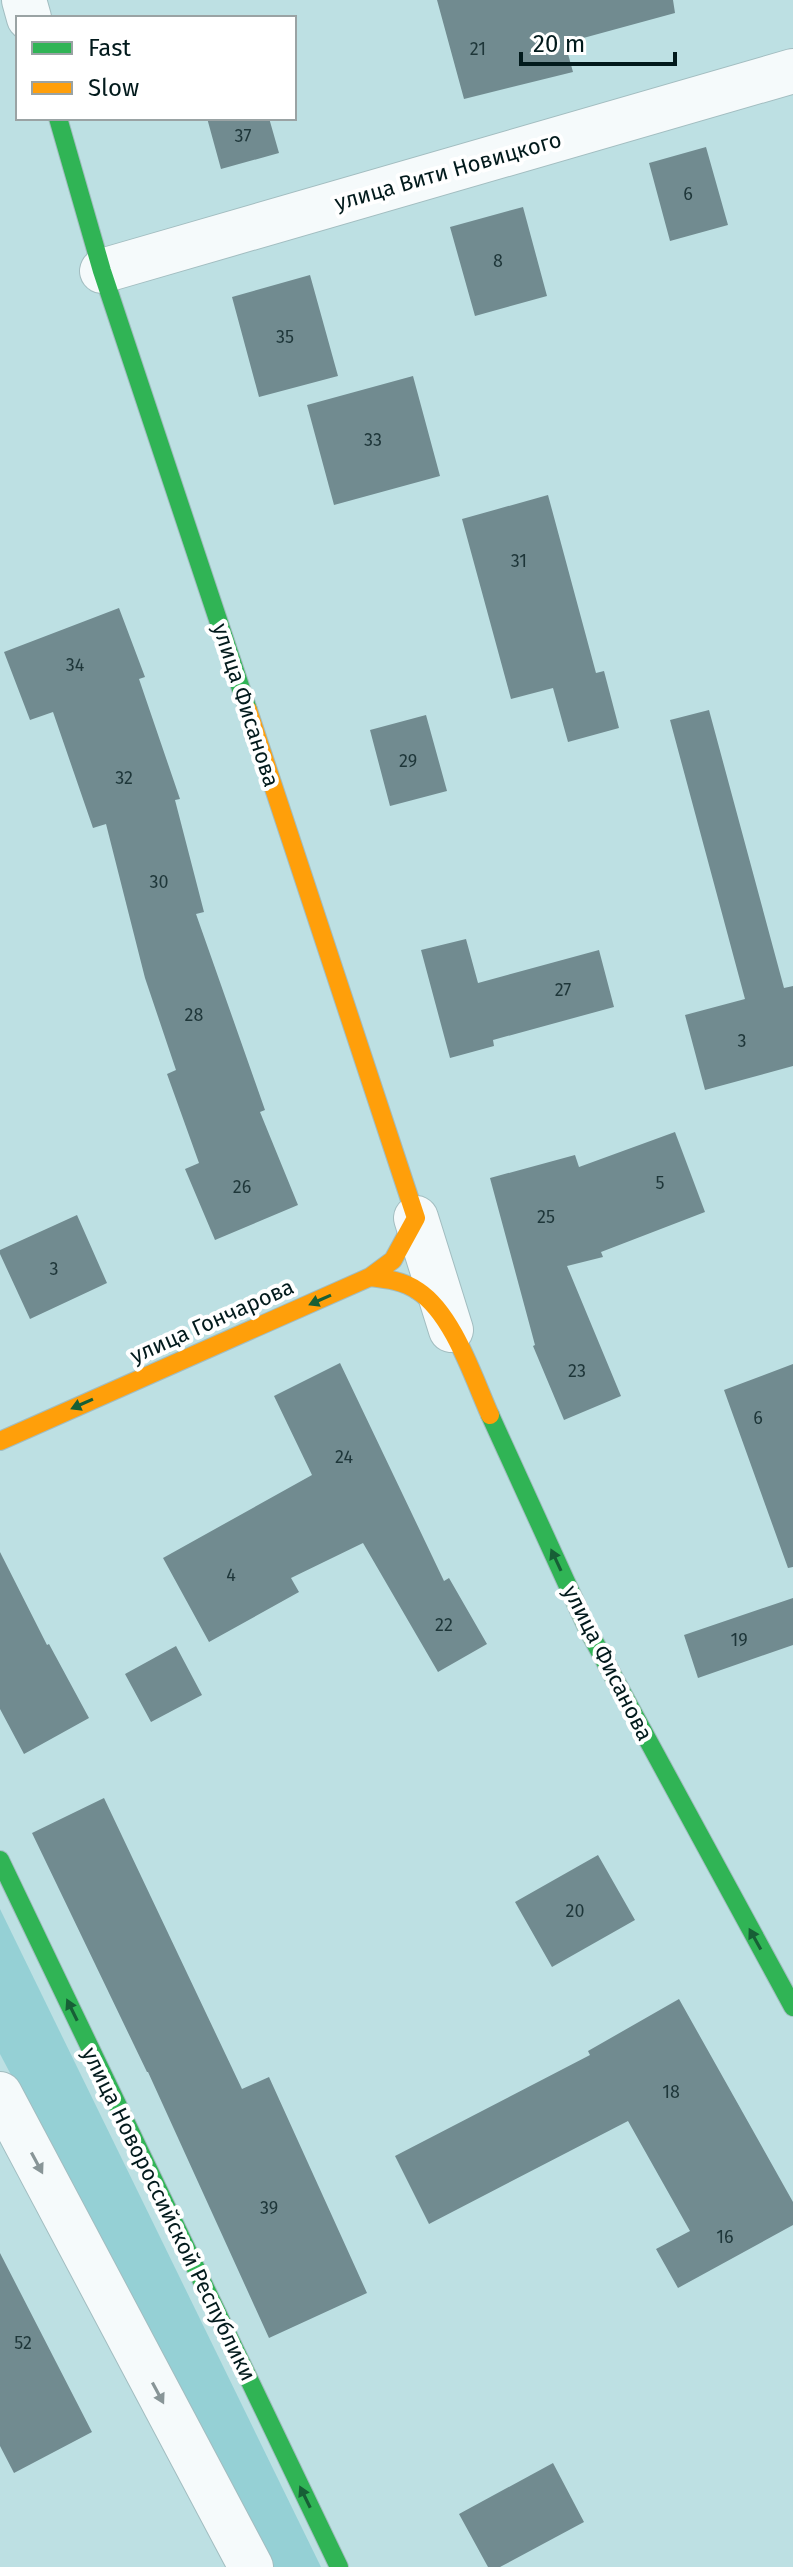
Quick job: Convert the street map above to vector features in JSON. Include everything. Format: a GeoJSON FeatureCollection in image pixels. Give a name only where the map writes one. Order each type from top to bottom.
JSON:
{"type":"FeatureCollection","features":[{"type":"Feature","properties":{"kind":"street","name":"улица Вити Новицкого"},"geometry":{"type":"LineString","coordinates":[[102,271],[793,71]]}},
{"type":"Feature","properties":{"kind":"street","name":"улица Фисанова"},"geometry":{"type":"LineString","coordinates":[[59,120],[102,271],[416,1218]]}},
{"type":"Feature","properties":{"kind":"street"},"geometry":{"type":"LineString","coordinates":[[370,1277],[393,1260],[416,1218]]}},
{"type":"Feature","properties":{"kind":"street"},"geometry":{"type":"LineString","coordinates":[[416,1218],[445,1321]]}},
{"type":"Feature","properties":{"kind":"street"},"geometry":{"type":"LineString","coordinates":[[370,1277],[398,1280],[422,1292],[445,1321]]}},
{"type":"Feature","properties":{"kind":"street","name":"улица Гончарова"},"geometry":{"type":"LineString","coordinates":[[0,1441],[370,1277]]}},
{"type":"Feature","properties":{"kind":"street","name":"улица Фисанова"},"geometry":{"type":"LineString","coordinates":[[445,1321],[588,1630],[793,2007]]}},
{"type":"Feature","properties":{"kind":"street","name":"улица Новороссийской Республики"},"geometry":{"type":"LineString","coordinates":[[0,1860],[339,2567]]}},
{"type":"Feature","properties":{"kind":"street"},"geometry":{"type":"LineString","coordinates":[[0,2094],[251,2567]]}},
{"type":"Feature","properties":{"kind":"shaded area"},"geometry":{"type":"Polygon","coordinates":[[[0,1909],[321,2567],[271,2567],[0,2054],[0,1909]]]}},
{"type":"Feature","properties":{"kind":"building"},"geometry":{"type":"Polygon","coordinates":[[[437,0],[673,0],[675,13],[565,43],[573,72],[464,99],[437,0]]]}},
{"type":"Feature","properties":{"kind":"building"},"geometry":{"type":"Polygon","coordinates":[[[208,120],[270,120],[279,153],[221,169],[208,120]]]}},
{"type":"Feature","properties":{"kind":"building"},"geometry":{"type":"Polygon","coordinates":[[[706,147],[728,225],[670,241],[649,163],[706,147]]]}},
{"type":"Feature","properties":{"kind":"building"},"geometry":{"type":"Polygon","coordinates":[[[523,207],[547,296],[475,316],[450,227],[523,207]]]}},
{"type":"Feature","properties":{"kind":"building"},"geometry":{"type":"Polygon","coordinates":[[[310,275],[338,376],[259,397],[232,297],[310,275]]]}},
{"type":"Feature","properties":{"kind":"building"},"geometry":{"type":"Polygon","coordinates":[[[413,376],[440,476],[334,505],[307,405],[413,376]]]}},
{"type":"Feature","properties":{"kind":"building"},"geometry":{"type":"Polygon","coordinates":[[[548,495],[596,673],[604,671],[619,728],[568,742],[553,688],[511,699],[462,519],[548,495]]]}},
{"type":"Feature","properties":{"kind":"building"},"geometry":{"type":"Polygon","coordinates":[[[119,608],[145,677],[139,679],[180,799],[175,800],[204,912],[196,914],[265,1110],[260,1112],[298,1205],[215,1240],[185,1169],[199,1163],[167,1074],[176,1070],[145,978],[106,824],[93,828],[53,712],[30,720],[4,652],[119,608]]]}},
{"type":"Feature","properties":{"kind":"building"},"geometry":{"type":"Polygon","coordinates":[[[709,710],[784,988],[793,986],[793,1066],[705,1090],[685,1015],[745,999],[670,720],[709,710]]]}},
{"type":"Feature","properties":{"kind":"building"},"geometry":{"type":"Polygon","coordinates":[[[426,715],[447,791],[390,806],[370,730],[426,715]]]}},
{"type":"Feature","properties":{"kind":"building"},"geometry":{"type":"Polygon","coordinates":[[[466,939],[478,983],[599,950],[614,1007],[493,1040],[494,1046],[450,1058],[421,950],[466,939]]]}},
{"type":"Feature","properties":{"kind":"building"},"geometry":{"type":"Polygon","coordinates":[[[675,1132],[705,1212],[601,1252],[603,1257],[567,1266],[621,1396],[564,1420],[533,1346],[490,1178],[575,1155],[579,1167],[675,1132]]]}},
{"type":"Feature","properties":{"kind":"building"},"geometry":{"type":"Polygon","coordinates":[[[77,1215],[107,1283],[30,1319],[0,1250],[77,1215]]]}},
{"type":"Feature","properties":{"kind":"building"},"geometry":{"type":"Polygon","coordinates":[[[340,1363],[444,1581],[449,1578],[487,1644],[438,1672],[363,1543],[291,1578],[299,1592],[209,1642],[163,1558],[312,1475],[274,1396],[340,1363]]]}},
{"type":"Feature","properties":{"kind":"building"},"geometry":{"type":"Polygon","coordinates":[[[793,1364],[793,1567],[788,1568],[724,1390],[793,1364]]]}},
{"type":"Feature","properties":{"kind":"building"},"geometry":{"type":"Polygon","coordinates":[[[0,1552],[47,1645],[89,1718],[24,1754],[0,1709],[0,1552]]]}},
{"type":"Feature","properties":{"kind":"building"},"geometry":{"type":"Polygon","coordinates":[[[793,1598],[793,1645],[698,1678],[684,1635],[793,1598]]]}},
{"type":"Feature","properties":{"kind":"building"},"geometry":{"type":"Polygon","coordinates":[[[176,1646],[202,1695],[151,1722],[125,1674],[176,1646]]]}},
{"type":"Feature","properties":{"kind":"building"},"geometry":{"type":"Polygon","coordinates":[[[104,1798],[242,2089],[269,2077],[367,2293],[269,2338],[148,2072],[32,1833],[104,1798]]]}},
{"type":"Feature","properties":{"kind":"building"},"geometry":{"type":"Polygon","coordinates":[[[598,1855],[635,1920],[552,1967],[515,1902],[598,1855]]]}},
{"type":"Feature","properties":{"kind":"building"},"geometry":{"type":"Polygon","coordinates":[[[679,1999],[793,2202],[793,2225],[678,2288],[656,2249],[690,2231],[628,2121],[429,2224],[395,2156],[590,2055],[588,2051],[679,1999]]]}},
{"type":"Feature","properties":{"kind":"building"},"geometry":{"type":"Polygon","coordinates":[[[0,2253],[92,2432],[14,2473],[0,2446],[0,2253]]]}},
{"type":"Feature","properties":{"kind":"building"},"geometry":{"type":"Polygon","coordinates":[[[553,2463],[584,2522],[500,2567],[488,2567],[459,2514],[553,2463]]]}},
{"type":"Feature","properties":{"kind":"traffic: fast"},"geometry":{"type":"LineString","coordinates":[[59,120],[102,271],[248,710]]}},
{"type":"Feature","properties":{"kind":"traffic: fast"},"geometry":{"type":"LineString","coordinates":[[490,1415],[588,1630],[793,2007]]}},
{"type":"Feature","properties":{"kind":"traffic: fast"},"geometry":{"type":"LineString","coordinates":[[0,1860],[339,2567]]}},
{"type":"Feature","properties":{"kind":"traffic: slow"},"geometry":{"type":"LineString","coordinates":[[248,710],[416,1218],[393,1260],[370,1277]]}},
{"type":"Feature","properties":{"kind":"traffic: slow"},"geometry":{"type":"LineString","coordinates":[[0,1441],[370,1277],[407,1285],[430,1301],[461,1347],[490,1415]]}}]}
